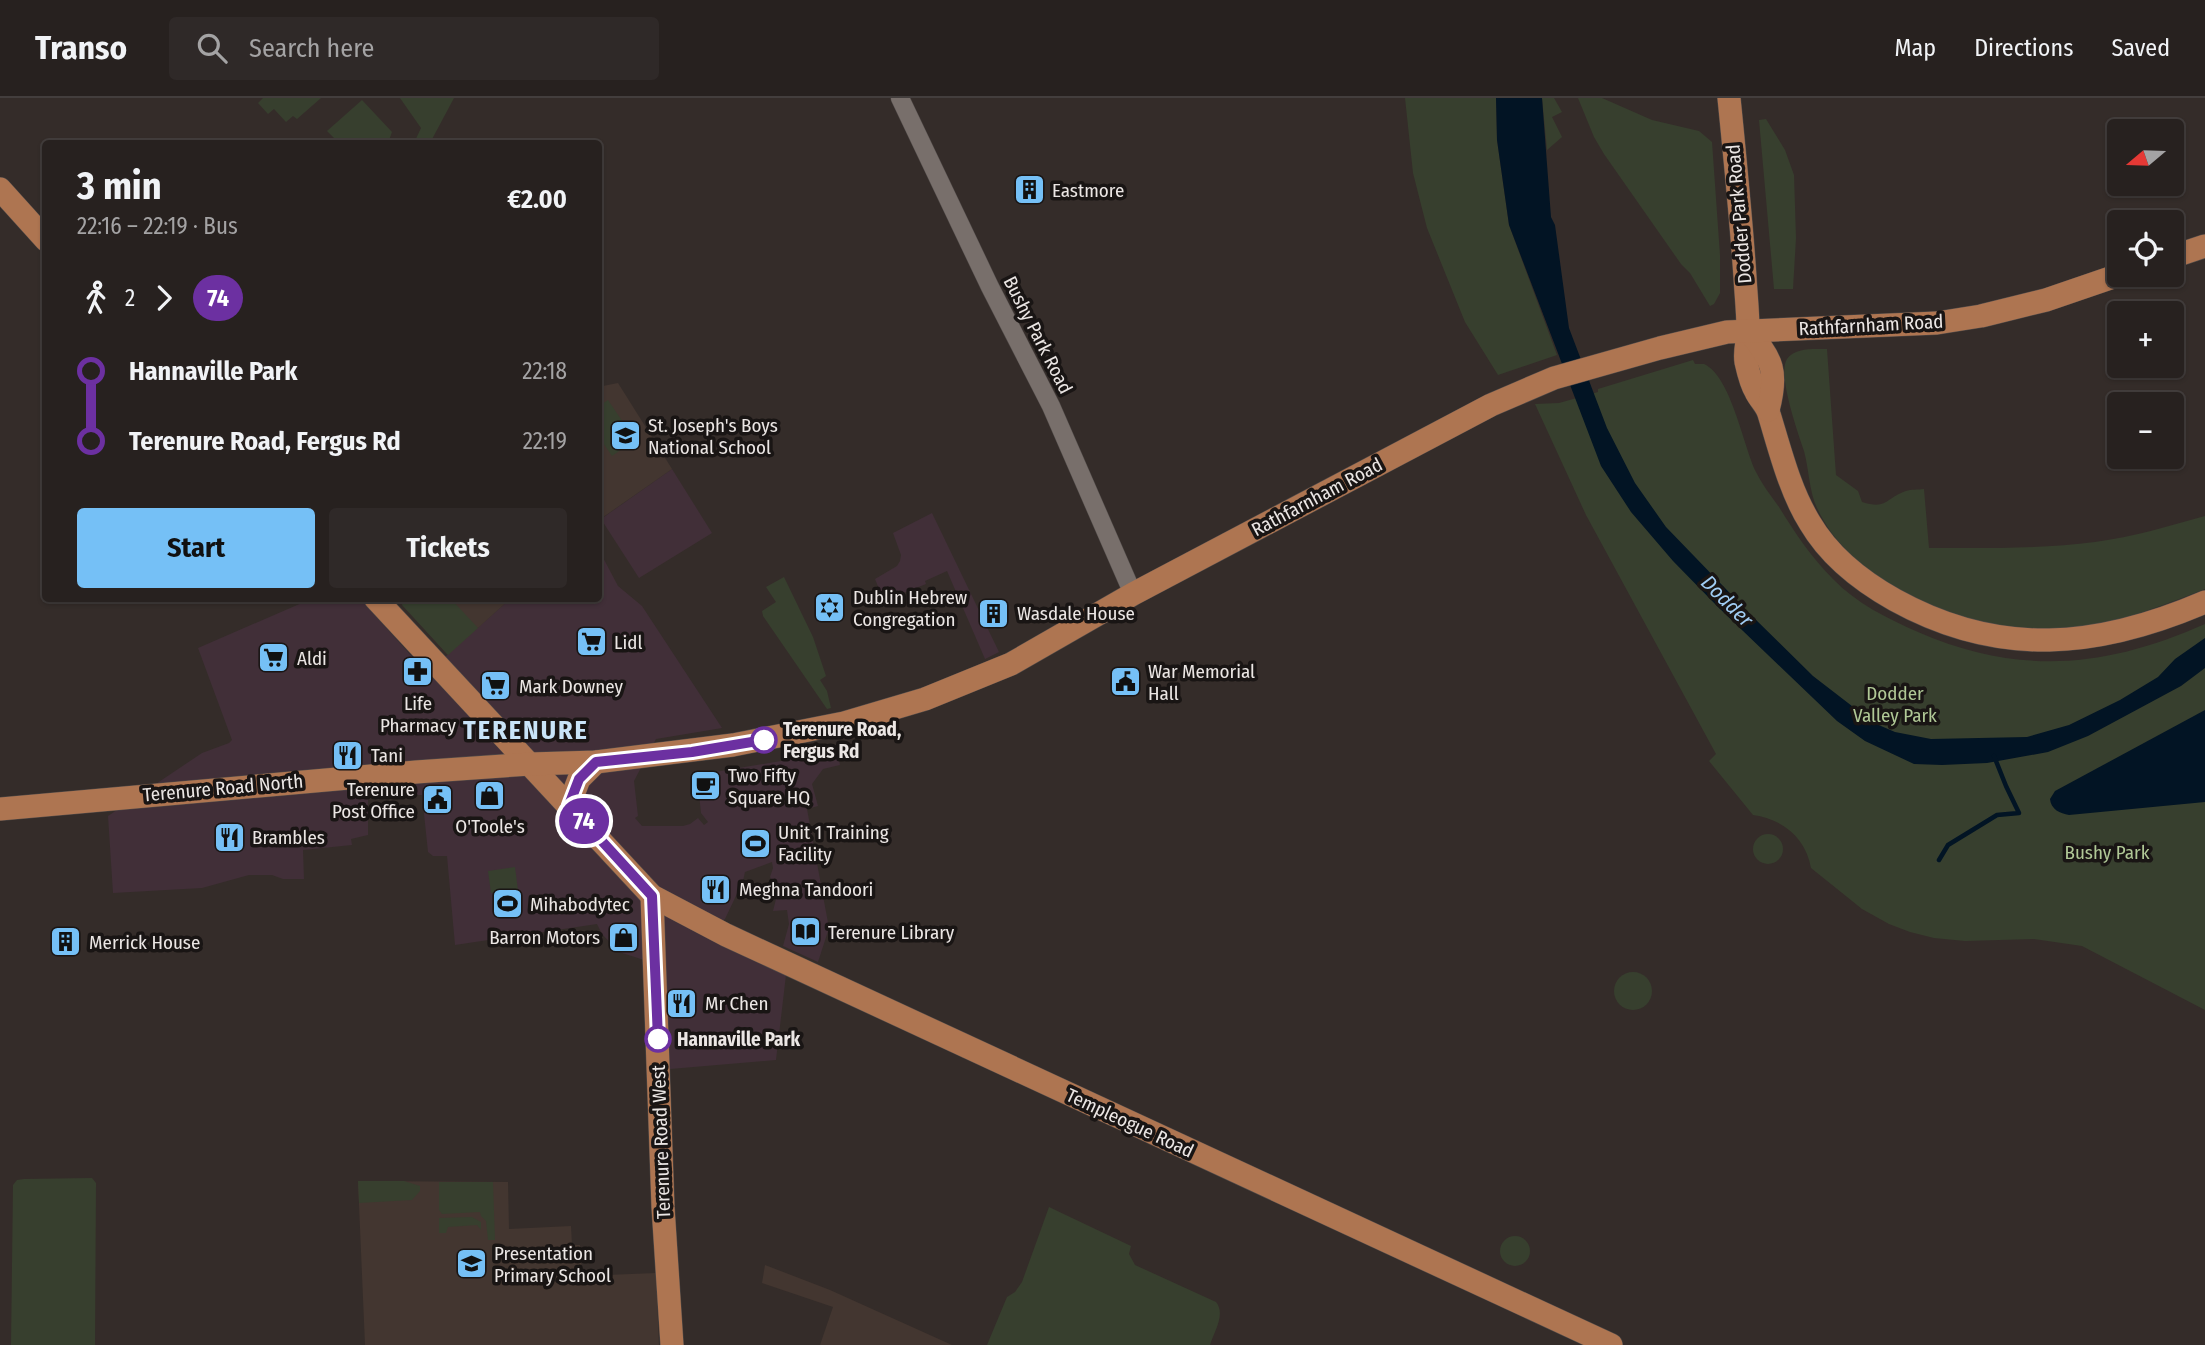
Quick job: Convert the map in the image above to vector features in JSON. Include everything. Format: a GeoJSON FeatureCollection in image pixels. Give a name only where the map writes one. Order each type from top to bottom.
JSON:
{"type":"FeatureCollection","features":[{"type":"Feature","properties":{"kind":"main road","name":"Dodder Park Road"},"geometry":{"type":"LineString","coordinates":[[1729,98],[1742,222],[1748,331]]}},
{"type":"Feature","properties":{"kind":"main road"},"geometry":{"type":"LineString","coordinates":[[0,189],[42,236]]}},
{"type":"Feature","properties":{"kind":"main road"},"geometry":{"type":"LineString","coordinates":[[2184,253],[2205,246]]}},
{"type":"Feature","properties":{"kind":"main road","name":"Rathfarnham Road"},"geometry":{"type":"LineString","coordinates":[[530,764],[596,762],[733,745],[797,734],[925,699],[1011,664],[1133,594],[1490,405],[1590,367],[1704,337],[1748,331],[1937,323],[2046,300],[2107,279]]}},
{"type":"Feature","properties":{"kind":"main road"},"geometry":{"type":"LineString","coordinates":[[1748,331],[1766,352],[1775,385],[1768,410],[1803,511],[1821,539],[1853,573],[1889,597],[1923,615],[1979,634],[2018,640],[2057,641],[2119,632],[2172,616],[2205,602]]}},
{"type":"Feature","properties":{"kind":"main road","name":"Templeogue Road"},"geometry":{"type":"LineString","coordinates":[[379,602],[652,896],[726,935],[885,1006],[1183,1148],[1611,1345]]}},
{"type":"Feature","properties":{"kind":"main road"},"geometry":{"type":"LineString","coordinates":[[569,805],[579,779],[596,762]]}},
{"type":"Feature","properties":{"kind":"main road","name":"Terenure Road North"},"geometry":{"type":"LineString","coordinates":[[0,809],[271,783],[530,764]]}},
{"type":"Feature","properties":{"kind":"main road","name":"Terenure Road West"},"geometry":{"type":"LineString","coordinates":[[652,896],[663,1207],[672,1345]]}},
{"type":"Feature","properties":{"kind":"street","name":"Bushy Park Road"},"geometry":{"type":"LineString","coordinates":[[900,98],[990,287],[1051,406],[1133,594]]}},
{"type":"Feature","properties":{"kind":"shaded area","name":"St. Joseph's Boys National School"},"geometry":{"type":"Polygon","coordinates":[[[618,383],[672,469],[602,518],[602,386],[618,383]]]}},
{"type":"Feature","properties":{"kind":"shaded area"},"geometry":{"type":"Polygon","coordinates":[[[672,469],[712,533],[639,578],[602,518],[672,469]]]}},
{"type":"Feature","properties":{"kind":"shaded area"},"geometry":{"type":"Polygon","coordinates":[[[932,513],[999,652],[985,659],[947,571],[925,581],[926,584],[884,601],[875,579],[897,566],[900,561],[901,555],[893,533],[932,513]]]}},
{"type":"Feature","properties":{"kind":"shaded area"},"geometry":{"type":"Polygon","coordinates":[[[602,556],[618,586],[642,606],[722,728],[656,739],[634,781],[638,816],[635,818],[642,826],[683,826],[698,818],[704,825],[708,822],[701,813],[697,775],[837,750],[840,765],[823,769],[812,784],[818,806],[807,809],[829,928],[818,962],[783,946],[789,924],[787,910],[773,911],[776,899],[774,883],[770,877],[772,862],[745,872],[725,919],[703,935],[786,975],[776,1060],[670,1069],[667,1067],[644,960],[619,952],[602,934],[597,924],[455,945],[447,856],[433,856],[428,852],[422,795],[368,796],[368,835],[351,839],[352,845],[303,850],[304,879],[249,875],[202,888],[113,893],[108,816],[202,753],[232,740],[198,648],[304,602],[363,602],[427,673],[507,602],[602,602],[602,556]]]}},
{"type":"Feature","properties":{"kind":"shaded area"},"geometry":{"type":"Polygon","coordinates":[[[400,602],[507,602],[448,655],[400,602]]]}},
{"type":"Feature","properties":{"kind":"shaded area","name":"Presentation Primary School"},"geometry":{"type":"Polygon","coordinates":[[[358,1181],[508,1182],[509,1229],[571,1226],[572,1245],[580,1245],[582,1276],[656,1273],[659,1345],[365,1345],[358,1181]]]}},
{"type":"Feature","properties":{"kind":"shaded area"},"geometry":{"type":"Polygon","coordinates":[[[765,1265],[830,1290],[952,1345],[820,1345],[833,1307],[762,1283],[765,1265]]]}},
{"type":"Feature","properties":{"kind":"green space"},"geometry":{"type":"Polygon","coordinates":[[[263,98],[321,98],[297,119],[293,116],[286,122],[274,109],[268,114],[258,103],[263,98]]]}},
{"type":"Feature","properties":{"kind":"green space"},"geometry":{"type":"Polygon","coordinates":[[[400,98],[454,98],[432,140],[415,140],[421,128],[400,98]]]}},
{"type":"Feature","properties":{"kind":"green space"},"geometry":{"type":"Polygon","coordinates":[[[1405,98],[1496,98],[1497,140],[1509,225],[1557,355],[1498,375],[1465,322],[1427,228],[1413,173],[1405,98]]]}},
{"type":"Feature","properties":{"kind":"green space"},"geometry":{"type":"Polygon","coordinates":[[[1542,98],[1554,98],[1562,112],[1552,117],[1562,137],[1547,150],[1542,98]]]}},
{"type":"Feature","properties":{"kind":"green space"},"geometry":{"type":"Polygon","coordinates":[[[1578,98],[1602,98],[1652,120],[1699,131],[1712,142],[1720,255],[1720,293],[1714,304],[1710,306],[1690,273],[1604,154],[1578,98]]]}},
{"type":"Feature","properties":{"kind":"green space"},"geometry":{"type":"Polygon","coordinates":[[[362,100],[392,132],[389,140],[336,140],[327,131],[362,100]]]}},
{"type":"Feature","properties":{"kind":"green space"},"geometry":{"type":"Polygon","coordinates":[[[1766,119],[1785,150],[1794,175],[1796,238],[1793,289],[1774,289],[1759,120],[1766,119]]]}},
{"type":"Feature","properties":{"kind":"green space"},"geometry":{"type":"Polygon","coordinates":[[[1827,349],[1836,475],[1858,491],[1862,502],[1870,504],[1882,504],[1908,490],[1924,489],[1929,548],[2033,547],[2095,542],[2205,516],[2205,589],[2138,614],[2103,623],[2067,629],[2033,630],[1961,616],[1924,603],[1890,585],[1860,563],[1835,537],[1817,508],[1812,494],[1804,451],[1786,390],[1785,367],[1787,359],[1795,352],[1827,349]]]}},
{"type":"Feature","properties":{"kind":"green space"},"geometry":{"type":"Polygon","coordinates":[[[1693,360],[1695,364],[1704,364],[1722,382],[1756,472],[1804,545],[1842,588],[1884,616],[1955,646],[1992,656],[2062,661],[2133,650],[2205,624],[2205,1010],[2082,946],[2034,939],[1965,941],[1934,938],[1889,924],[1862,909],[1811,868],[1798,839],[1774,821],[1753,815],[1709,761],[1716,754],[1586,515],[1535,404],[1559,403],[1693,360]]]}},
{"type":"Feature","properties":{"kind":"green space"},"geometry":{"type":"Polygon","coordinates":[[[608,400],[635,440],[612,456],[602,441],[602,404],[608,400]]]}},
{"type":"Feature","properties":{"kind":"green space"},"geometry":{"type":"Polygon","coordinates":[[[784,577],[813,637],[826,676],[820,680],[827,691],[831,708],[827,709],[763,616],[762,611],[776,602],[766,587],[784,577]]]}},
{"type":"Feature","properties":{"kind":"green space"},"geometry":{"type":"Polygon","coordinates":[[[403,602],[454,602],[478,628],[448,655],[402,605],[403,602]]]}},
{"type":"Feature","properties":{"kind":"green space"},"geometry":{"type":"Polygon","coordinates":[[[1768,834],[1779,838],[1783,849],[1779,860],[1768,864],[1757,860],[1753,849],[1757,838],[1768,834]]]}},
{"type":"Feature","properties":{"kind":"green space"},"geometry":{"type":"Polygon","coordinates":[[[515,867],[518,890],[491,893],[488,871],[515,867]]]}},
{"type":"Feature","properties":{"kind":"green space"},"geometry":{"type":"Polygon","coordinates":[[[1633,972],[1647,977],[1652,991],[1647,1005],[1633,1010],[1619,1005],[1614,991],[1619,977],[1633,972]]]}},
{"type":"Feature","properties":{"kind":"green space"},"geometry":{"type":"Polygon","coordinates":[[[92,1178],[96,1183],[95,1345],[11,1345],[13,1185],[17,1180],[24,1179],[92,1178]]]}},
{"type":"Feature","properties":{"kind":"green space"},"geometry":{"type":"Polygon","coordinates":[[[358,1181],[404,1181],[420,1186],[420,1191],[412,1200],[359,1203],[358,1181]]]}},
{"type":"Feature","properties":{"kind":"green space"},"geometry":{"type":"Polygon","coordinates":[[[439,1182],[493,1182],[495,1240],[488,1240],[486,1221],[480,1212],[442,1214],[439,1210],[439,1182]]]}},
{"type":"Feature","properties":{"kind":"green space"},"geometry":{"type":"Polygon","coordinates":[[[1049,1207],[1131,1246],[1129,1254],[1135,1265],[1216,1302],[1220,1317],[1210,1345],[987,1345],[1007,1297],[1015,1292],[1022,1282],[1049,1207]]]}},
{"type":"Feature","properties":{"kind":"green space"},"geometry":{"type":"Polygon","coordinates":[[[472,1217],[481,1222],[481,1230],[477,1225],[448,1227],[446,1233],[439,1233],[439,1218],[472,1217]]]}},
{"type":"Feature","properties":{"kind":"green space"},"geometry":{"type":"Polygon","coordinates":[[[1515,1236],[1526,1240],[1530,1251],[1526,1262],[1515,1266],[1504,1262],[1500,1251],[1504,1240],[1515,1236]]]}},
{"type":"Feature","properties":{"kind":"water","name":"Dodder"},"geometry":{"type":"Polygon","coordinates":[[[1496,98],[1542,98],[1551,217],[1555,225],[1569,328],[1607,428],[1635,483],[1666,527],[1813,676],[1874,723],[1895,732],[1931,739],[2027,737],[2069,725],[2120,700],[2158,677],[2175,659],[2205,638],[2205,668],[2181,686],[2088,736],[2048,752],[1987,763],[1914,764],[1865,741],[1837,721],[1673,561],[1631,512],[1601,466],[1509,225],[1497,140],[1496,98]]]}},
{"type":"Feature","properties":{"kind":"water"},"geometry":{"type":"Polygon","coordinates":[[[2205,710],[2205,802],[2069,815],[2052,806],[2050,799],[2055,791],[2205,710]]]}},
{"type":"Feature","properties":{"kind":"waterway"},"geometry":{"type":"LineString","coordinates":[[1939,860],[1948,845],[1997,815],[2019,813],[1994,756]]}},
{"type":"Feature","properties":{"kind":"bus line","name":"74"},"geometry":{"type":"LineString","coordinates":[[658,1039],[652,896],[569,805],[579,779],[596,762],[692,752],[764,740]]}},
{"type":"Feature","properties":{"kind":"place","name":"Eastmore"},"geometry":{"type":"Point","coordinates":[1029,190]}},
{"type":"Feature","properties":{"kind":"place","name":"St. Joseph's Boys National School"},"geometry":{"type":"Point","coordinates":[625,436]}},
{"type":"Feature","properties":{"kind":"place","name":"Dublin Hebrew Congregation"},"geometry":{"type":"Point","coordinates":[830,608]}},
{"type":"Feature","properties":{"kind":"place","name":"Wasdale House"},"geometry":{"type":"Point","coordinates":[994,613]}},
{"type":"Feature","properties":{"kind":"place","name":"Lidl"},"geometry":{"type":"Point","coordinates":[591,642]}},
{"type":"Feature","properties":{"kind":"place","name":"Aldi"},"geometry":{"type":"Point","coordinates":[274,658]}},
{"type":"Feature","properties":{"kind":"place","name":"Life Pharmacy"},"geometry":{"type":"Point","coordinates":[418,672]}},
{"type":"Feature","properties":{"kind":"place","name":"War Memorial Hall"},"geometry":{"type":"Point","coordinates":[1125,682]}},
{"type":"Feature","properties":{"kind":"place","name":"Mark Downey"},"geometry":{"type":"Point","coordinates":[496,686]}},
{"type":"Feature","properties":{"kind":"place","name":"Terenure Road, Fergus Rd"},"geometry":{"type":"Point","coordinates":[764,740]}},
{"type":"Feature","properties":{"kind":"place","name":"Tani"},"geometry":{"type":"Point","coordinates":[348,755]}},
{"type":"Feature","properties":{"kind":"place","name":"Two Fifty Square HQ"},"geometry":{"type":"Point","coordinates":[705,786]}},
{"type":"Feature","properties":{"kind":"place","name":"O'Toole's"},"geometry":{"type":"Point","coordinates":[490,795]}},
{"type":"Feature","properties":{"kind":"place","name":"Terenure Post Office"},"geometry":{"type":"Point","coordinates":[438,800]}},
{"type":"Feature","properties":{"kind":"place","name":"Brambles"},"geometry":{"type":"Point","coordinates":[229,837]}},
{"type":"Feature","properties":{"kind":"place","name":"Unit 1 Training Facility"},"geometry":{"type":"Point","coordinates":[755,843]}},
{"type":"Feature","properties":{"kind":"place","name":"Meghna Tandoori"},"geometry":{"type":"Point","coordinates":[716,889]}},
{"type":"Feature","properties":{"kind":"place","name":"Mihabodytec"},"geometry":{"type":"Point","coordinates":[507,904]}},
{"type":"Feature","properties":{"kind":"place","name":"Terenure Library"},"geometry":{"type":"Point","coordinates":[805,932]}},
{"type":"Feature","properties":{"kind":"place","name":"Barron Motors"},"geometry":{"type":"Point","coordinates":[623,937]}},
{"type":"Feature","properties":{"kind":"place","name":"Merrick House"},"geometry":{"type":"Point","coordinates":[66,942]}},
{"type":"Feature","properties":{"kind":"place","name":"Mr Chen"},"geometry":{"type":"Point","coordinates":[682,1003]}},
{"type":"Feature","properties":{"kind":"place","name":"Hannaville Park"},"geometry":{"type":"Point","coordinates":[658,1039]}},
{"type":"Feature","properties":{"kind":"place","name":"Presentation Primary School"},"geometry":{"type":"Point","coordinates":[471,1264]}},
{"type":"Feature","properties":{"kind":"district","name":"TERENURE"},"geometry":{"type":"Point","coordinates":[526,730]}},
{"type":"Feature","properties":{"kind":"park label","name":"Dodder Valley Park"},"geometry":{"type":"Point","coordinates":[1895,704]}},
{"type":"Feature","properties":{"kind":"park label","name":"Bushy Park"},"geometry":{"type":"Point","coordinates":[2107,852]}}]}
